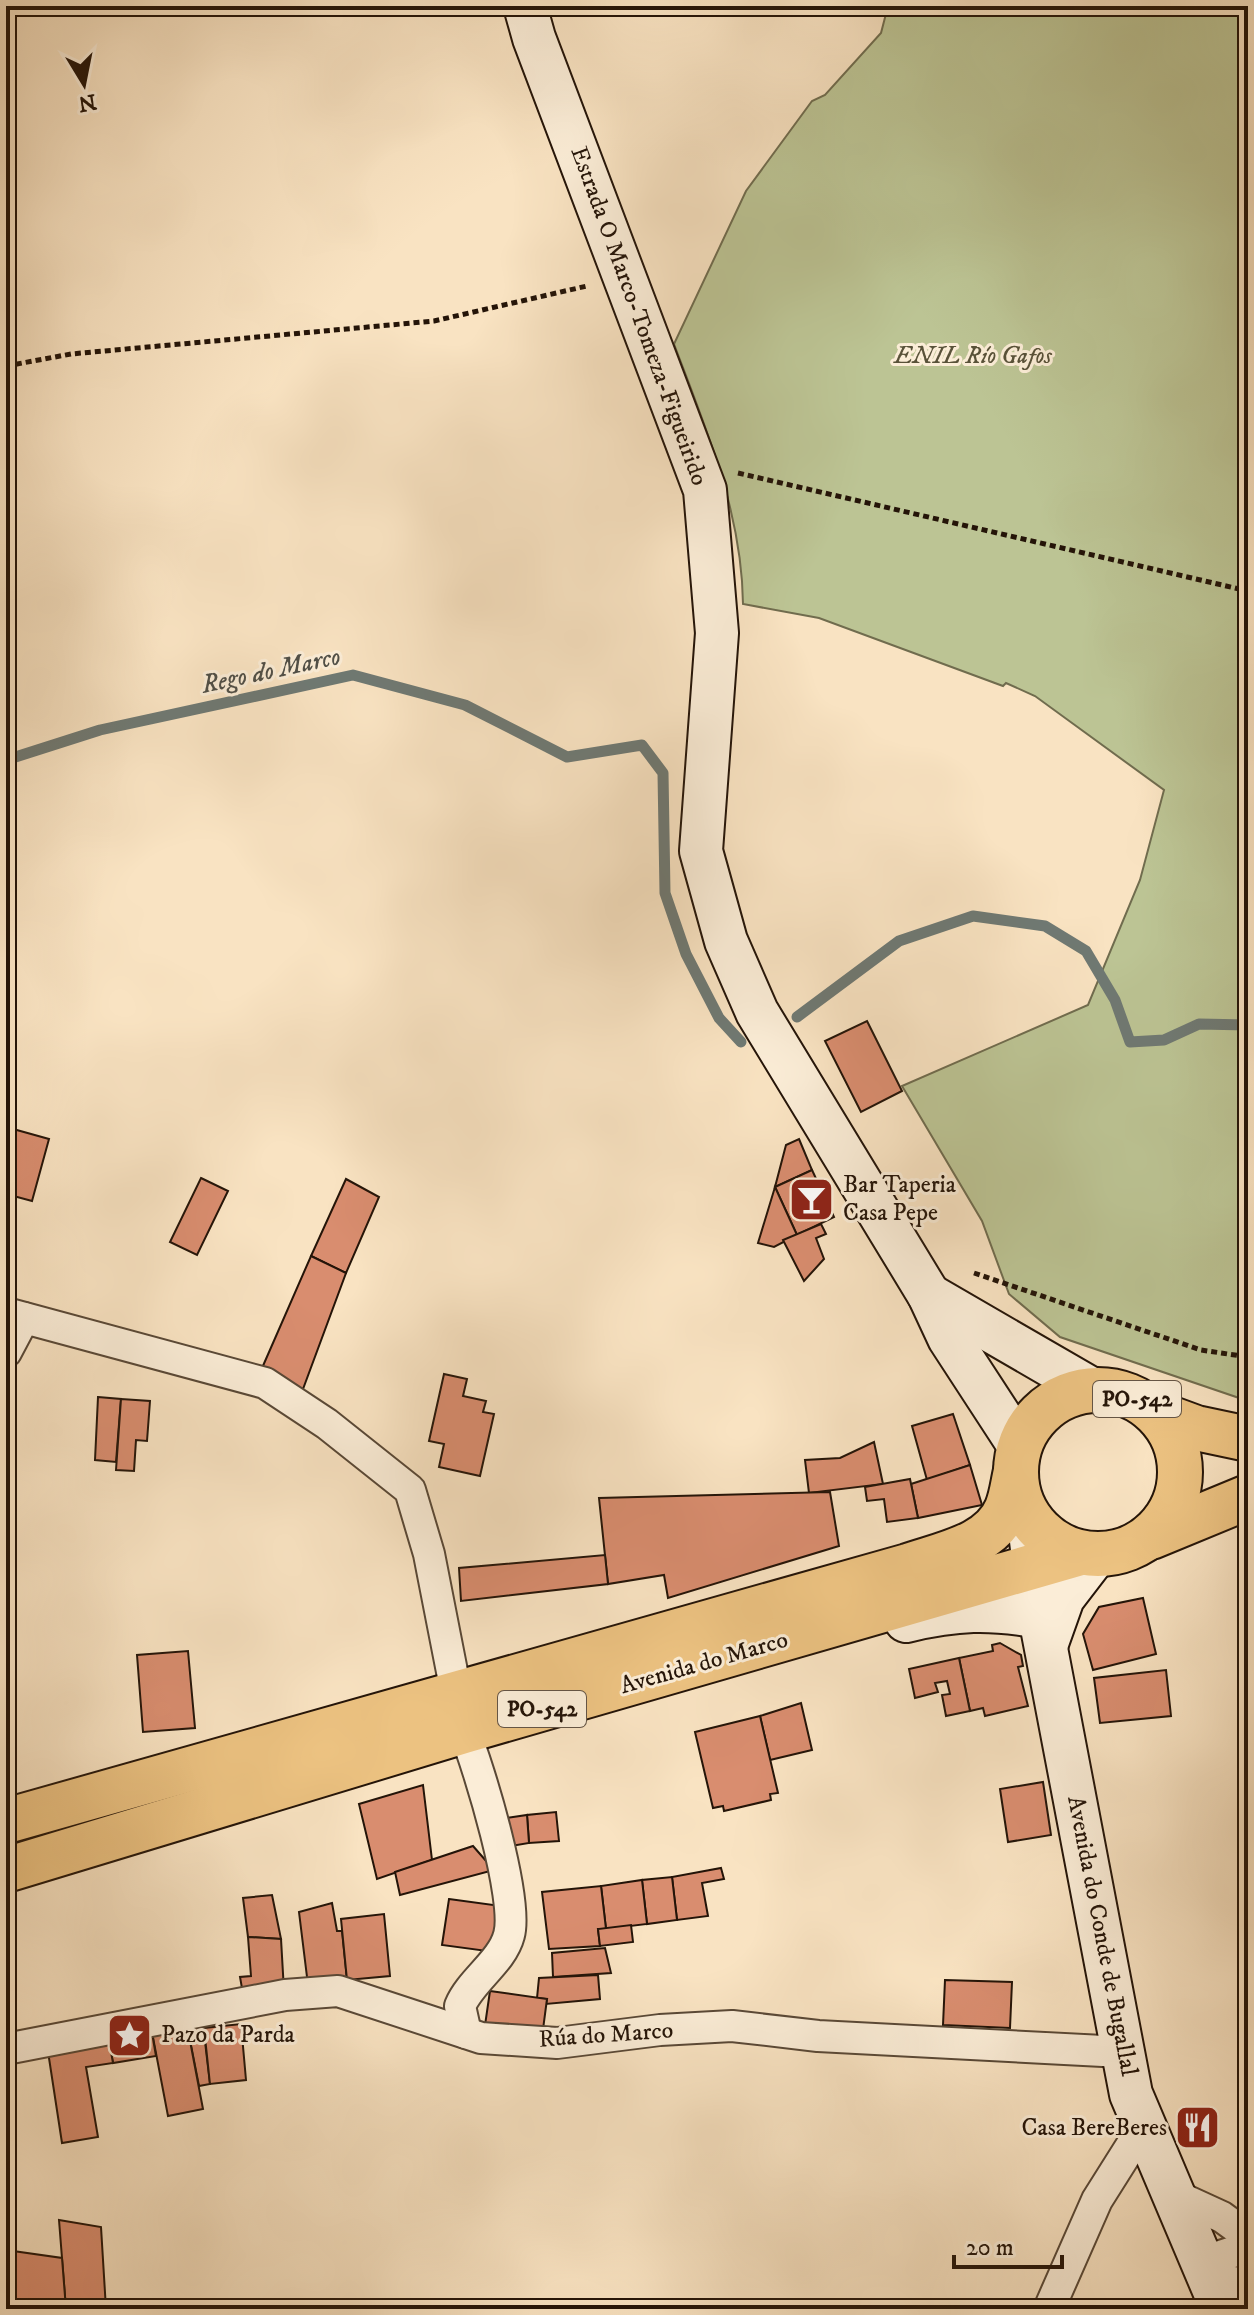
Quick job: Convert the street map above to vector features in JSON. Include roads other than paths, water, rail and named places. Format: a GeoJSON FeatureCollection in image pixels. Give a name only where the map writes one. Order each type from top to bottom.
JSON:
{"type":"FeatureCollection","features":[{"type":"Feature","properties":{"kind":"main road","name":"PO-542"},"geometry":{"type":"LineString","coordinates":[[1018,1459],[1031,1425],[1048,1407],[1069,1395],[1093,1390],[1117,1392],[1139,1400],[1158,1414],[1171,1433],[1179,1455],[1181,1478],[1170,1511],[1149,1538],[1123,1551],[1088,1554]]}},
{"type":"Feature","properties":{"kind":"main road"},"geometry":{"type":"LineString","coordinates":[[1158,1414],[1196,1428],[1248,1439]]}},
{"type":"Feature","properties":{"kind":"main road"},"geometry":{"type":"LineString","coordinates":[[1018,1459],[1018,1494],[1028,1515],[1041,1532],[1059,1545],[1088,1554]]}},
{"type":"Feature","properties":{"kind":"main road","name":"Avenida do Marco"},"geometry":{"type":"LineString","coordinates":[[6,1870],[249,1799],[970,1545],[994,1529],[1007,1509],[1018,1459]]}},
{"type":"Feature","properties":{"kind":"main road"},"geometry":{"type":"LineString","coordinates":[[1149,1538],[1248,1497]]}},
{"type":"Feature","properties":{"kind":"main road","name":"Avenida do Marco"},"geometry":{"type":"LineString","coordinates":[[6,1821],[463,1723],[1033,1565],[1088,1554]]}},
{"type":"Feature","properties":{"kind":"street","name":"Estrada O Marco-Tomeza-Figueirido"},"geometry":{"type":"LineString","coordinates":[[525,6],[534,38],[627,276],[705,490],[717,633],[701,851],[726,941],[757,1012],[929,1295],[949,1338],[1018,1459]]}},
{"type":"Feature","properties":{"kind":"street"},"geometry":{"type":"LineString","coordinates":[[929,1295],[1093,1390]]}},
{"type":"Feature","properties":{"kind":"street"},"geometry":{"type":"LineString","coordinates":[[6,1352],[15,1315],[265,1383],[327,1424],[410,1490],[429,1554],[463,1723],[509,1893],[509,1938],[460,2006],[466,2033]]}},
{"type":"Feature","properties":{"kind":"street","name":"Avenida do Conde de Bugallal"},"geometry":{"type":"LineString","coordinates":[[1028,1515],[1044,1630],[1122,2052],[1143,2127],[1220,2283]]}},
{"type":"Feature","properties":{"kind":"street","name":"Avenida do Conde de Bugallal"},"geometry":{"type":"LineString","coordinates":[[1044,1630],[1088,1554]]}},
{"type":"Feature","properties":{"kind":"street"},"geometry":{"type":"LineString","coordinates":[[463,1723],[941,1612],[993,1609],[1044,1630]]}},
{"type":"Feature","properties":{"kind":"street","name":"Rúa do Marco"},"geometry":{"type":"LineString","coordinates":[[6,2049],[285,1995],[338,1991],[481,2038],[557,2043],[660,2030],[732,2026],[818,2036],[1122,2052]]}},
{"type":"Feature","properties":{"kind":"street"},"geometry":{"type":"LineString","coordinates":[[1049,2309],[1097,2200],[1143,2127]]}},
{"type":"Feature","properties":{"kind":"street"},"geometry":{"type":"LineString","coordinates":[[1174,2195],[1222,2217],[1248,2236]]}},
{"type":"Feature","properties":{"kind":"street"},"geometry":{"type":"LineString","coordinates":[[1220,2283],[1236,2251],[1248,2253]]}},
{"type":"Feature","properties":{"kind":"waterway","name":"Rego do Marco"},"geometry":{"type":"LineString","coordinates":[[6,760],[100,730],[353,675],[465,705],[567,757],[642,745],[663,773],[665,893],[686,954],[719,1018],[741,1042]]}},
{"type":"Feature","properties":{"kind":"waterway","name":"Rego do Marco"},"geometry":{"type":"LineString","coordinates":[[797,1017],[899,941],[973,916],[1045,926],[1086,951],[1115,1000],[1130,1042],[1164,1040],[1199,1024],[1248,1025]]}},
{"type":"Feature","properties":{"kind":"place","name":"Bar Taperia Casa Pepe"},"geometry":{"type":"Point","coordinates":[812,1199]}},
{"type":"Feature","properties":{"kind":"place","name":"Pazo da Parda"},"geometry":{"type":"Point","coordinates":[130,2035]}},
{"type":"Feature","properties":{"kind":"place","name":"Casa BereBeres"},"geometry":{"type":"Point","coordinates":[1198,2128]}},
{"type":"Feature","properties":{"kind":"park label","name":"ENIL Río Gafos"},"geometry":{"type":"Point","coordinates":[973,356]}}]}
